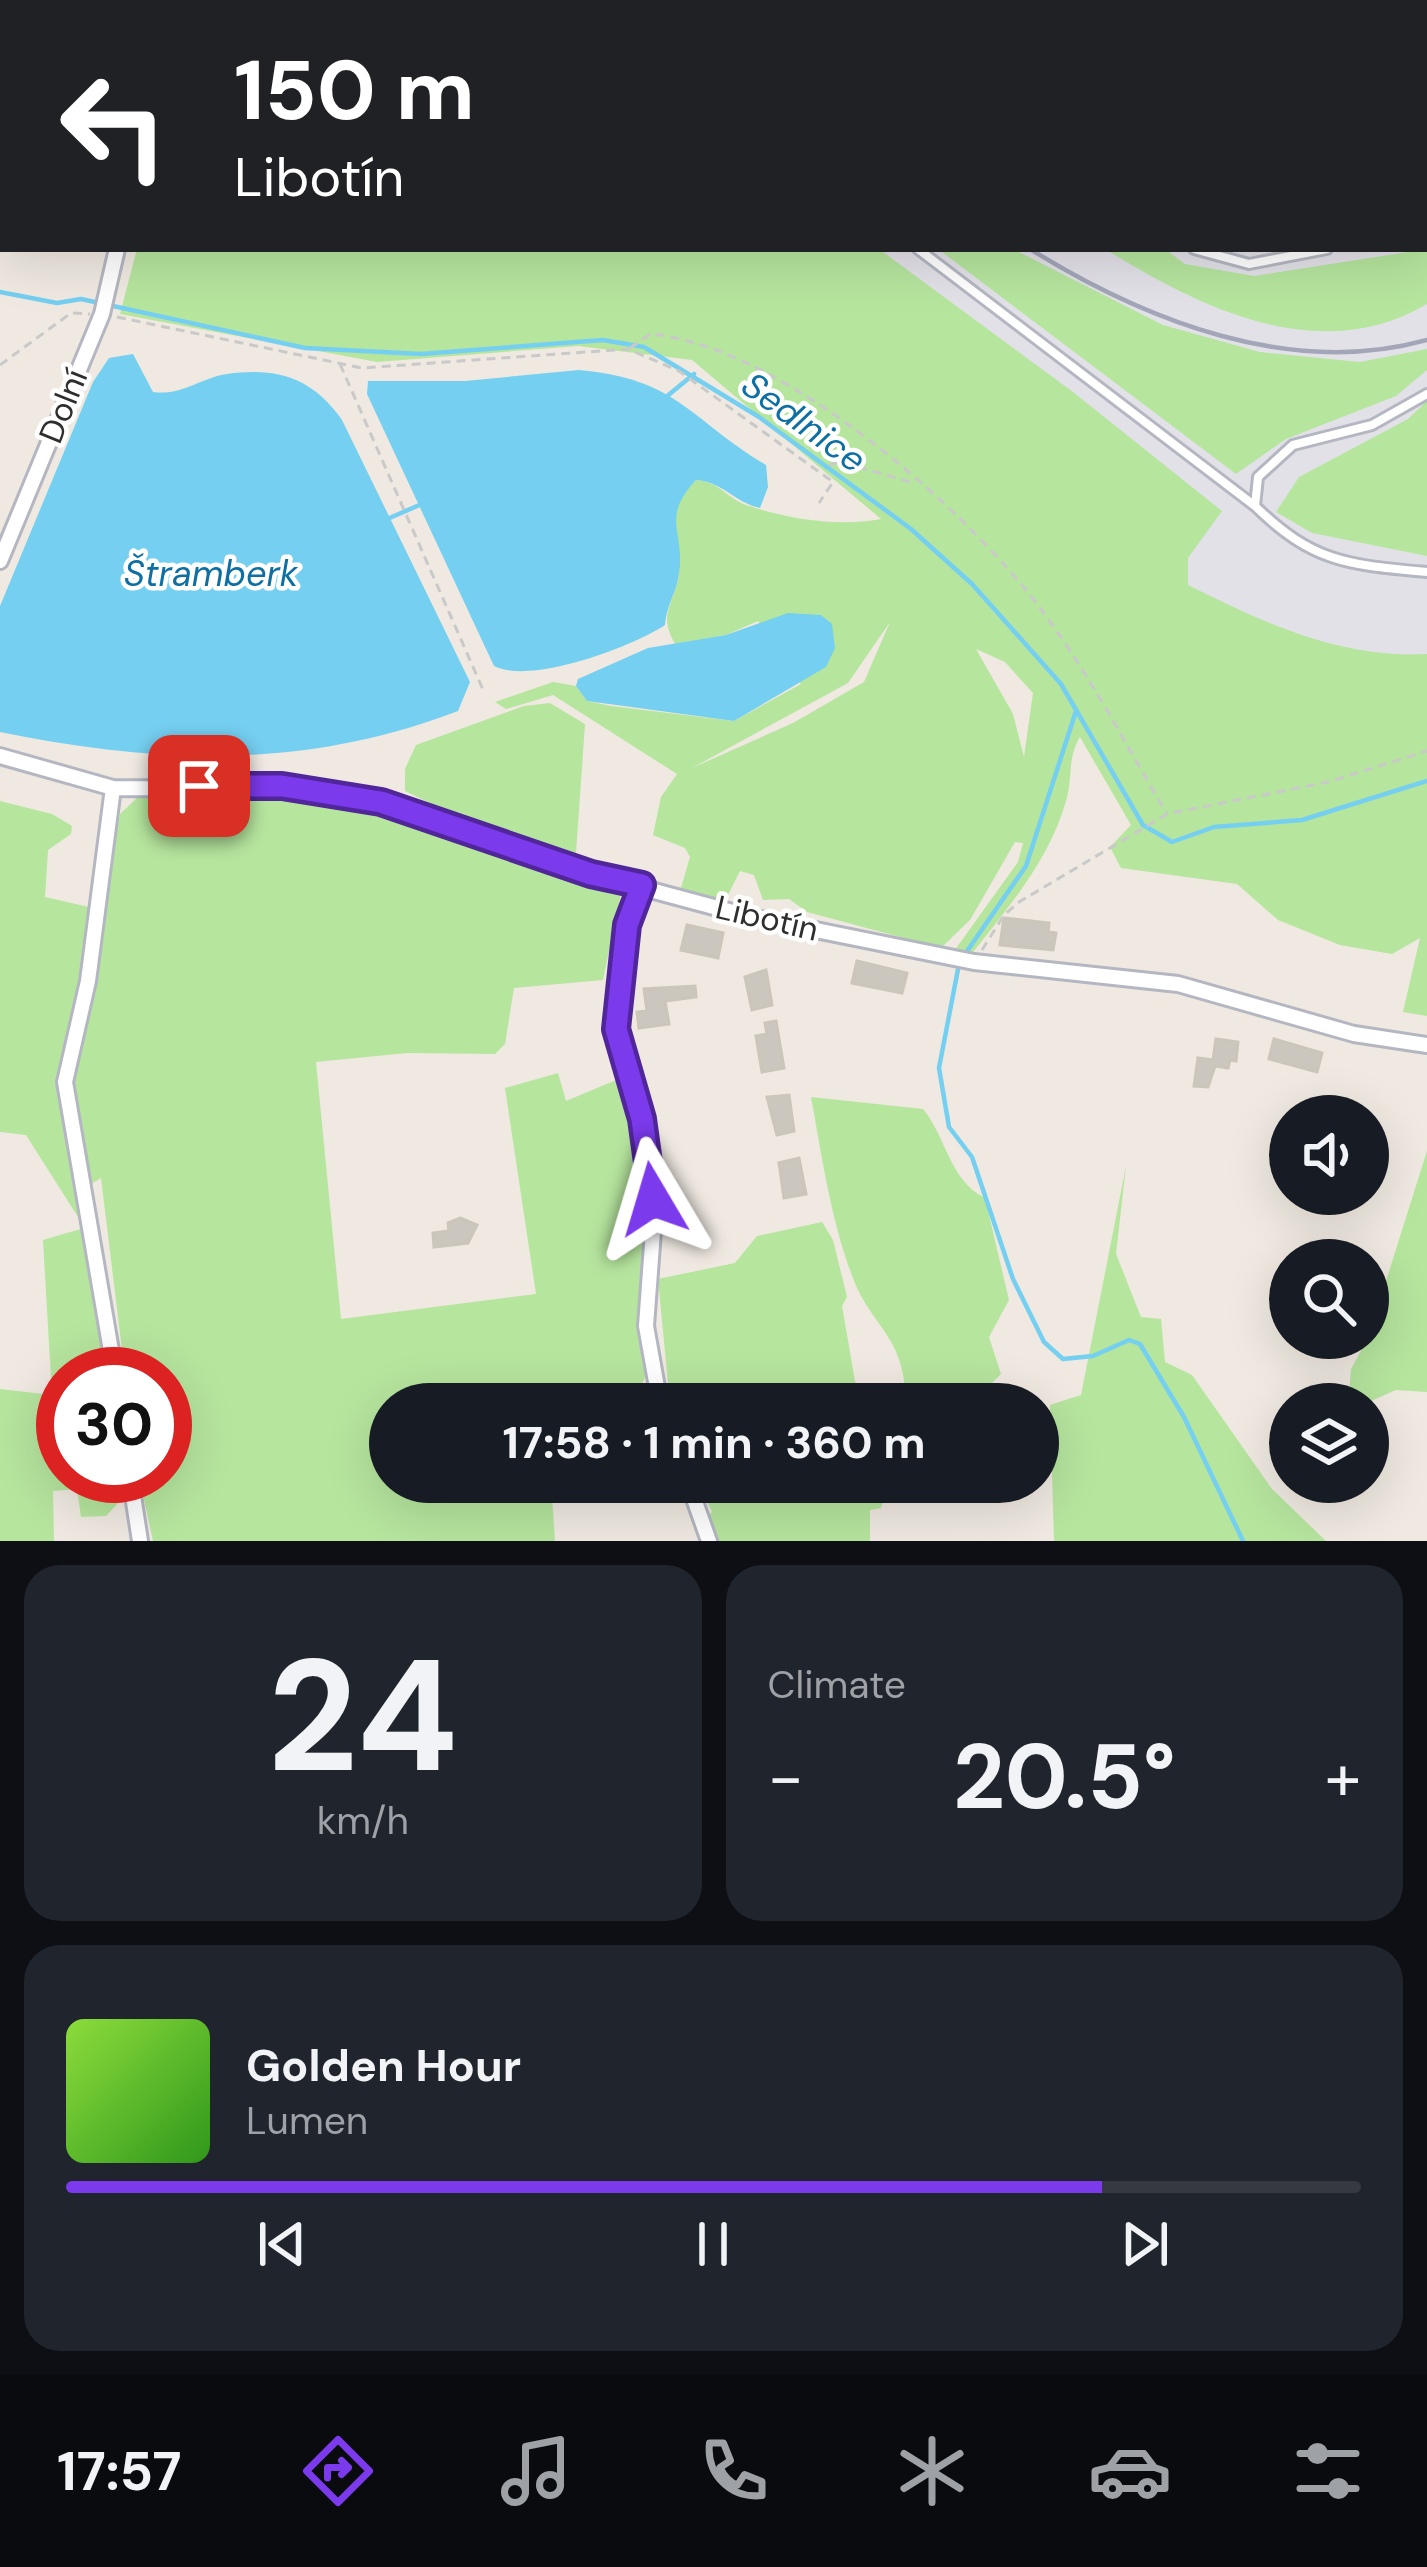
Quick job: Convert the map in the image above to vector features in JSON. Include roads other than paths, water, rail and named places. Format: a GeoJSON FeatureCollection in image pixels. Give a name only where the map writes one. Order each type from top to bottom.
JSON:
{"type":"FeatureCollection","features":[{"type":"Feature","properties":{"kind":"street","name":"Dolní"},"geometry":{"type":"LineString","coordinates":[[0,561],[102,314],[116,252]]}},
{"type":"Feature","properties":{"kind":"street","name":"Libotín"},"geometry":{"type":"LineString","coordinates":[[0,756],[113,788],[321,789],[381,802],[591,874],[751,917],[974,962],[1178,984],[1354,1034],[1427,1045]]}},
{"type":"Feature","properties":{"kind":"street"},"geometry":{"type":"LineString","coordinates":[[110,1347],[65,1082],[88,981],[113,788]]}},
{"type":"Feature","properties":{"kind":"street"},"geometry":{"type":"LineString","coordinates":[[642,885],[627,925],[616,1029],[649,1161],[653,1231],[646,1326],[656,1383]]}},
{"type":"Feature","properties":{"kind":"street"},"geometry":{"type":"LineString","coordinates":[[134,1503],[140,1541]]}},
{"type":"Feature","properties":{"kind":"street"},"geometry":{"type":"LineString","coordinates":[[695,1503],[709,1541]]}},
{"type":"Feature","properties":{"kind":"lane"},"geometry":{"type":"LineString","coordinates":[[922,252],[1255,506],[1283,533],[1341,564],[1427,572]]}},
{"type":"Feature","properties":{"kind":"lane"},"geometry":{"type":"LineString","coordinates":[[1205,252],[1249,264],[1311,252]]}},
{"type":"Feature","properties":{"kind":"lane"},"geometry":{"type":"LineString","coordinates":[[1255,506],[1258,477],[1293,445],[1372,425],[1427,394]]}},
{"type":"Feature","properties":{"kind":"water","name":"Štramberk"},"geometry":{"type":"Polygon","coordinates":[[[133,354],[153,392],[173,391],[227,374],[262,372],[306,385],[331,406],[470,682],[458,711],[344,744],[230,756],[117,751],[0,732],[0,606],[93,382],[109,358],[133,354]]]}},
{"type":"Feature","properties":{"kind":"water"},"geometry":{"type":"Polygon","coordinates":[[[579,370],[639,382],[680,403],[766,465],[768,487],[760,508],[696,480],[685,494],[676,517],[678,579],[665,625],[581,661],[510,671],[494,666],[367,394],[368,381],[465,381],[579,370]]]}},
{"type":"Feature","properties":{"kind":"water"},"geometry":{"type":"Polygon","coordinates":[[[788,613],[821,615],[832,624],[835,648],[826,667],[734,721],[587,701],[576,686],[578,679],[648,648],[726,635],[788,613]]]}},
{"type":"Feature","properties":{"kind":"waterway","name":"Sedlnice"},"geometry":{"type":"LineString","coordinates":[[0,292],[57,303],[81,299],[305,348],[421,354],[603,340],[644,347],[759,417],[911,529],[972,584],[1061,684],[1143,825],[1172,842],[1214,827],[1302,820],[1427,781]]}},
{"type":"Feature","properties":{"kind":"waterway"},"geometry":{"type":"LineString","coordinates":[[666,397],[694,374]]}},
{"type":"Feature","properties":{"kind":"waterway"},"geometry":{"type":"LineString","coordinates":[[385,520],[424,503]]}},
{"type":"Feature","properties":{"kind":"waterway"},"geometry":{"type":"LineString","coordinates":[[965,954],[1026,866],[1076,711]]}},
{"type":"Feature","properties":{"kind":"waterway"},"geometry":{"type":"LineString","coordinates":[[959,964],[939,1068],[949,1127],[972,1157],[1013,1279],[1044,1342],[1063,1359],[1093,1356],[1129,1340],[1140,1344],[1184,1417],[1243,1541]]}},
{"type":"Feature","properties":{"kind":"railway"},"geometry":{"type":"LineString","coordinates":[[1035,252],[1122,299],[1221,336],[1324,352],[1376,350],[1427,340]]}}]}
